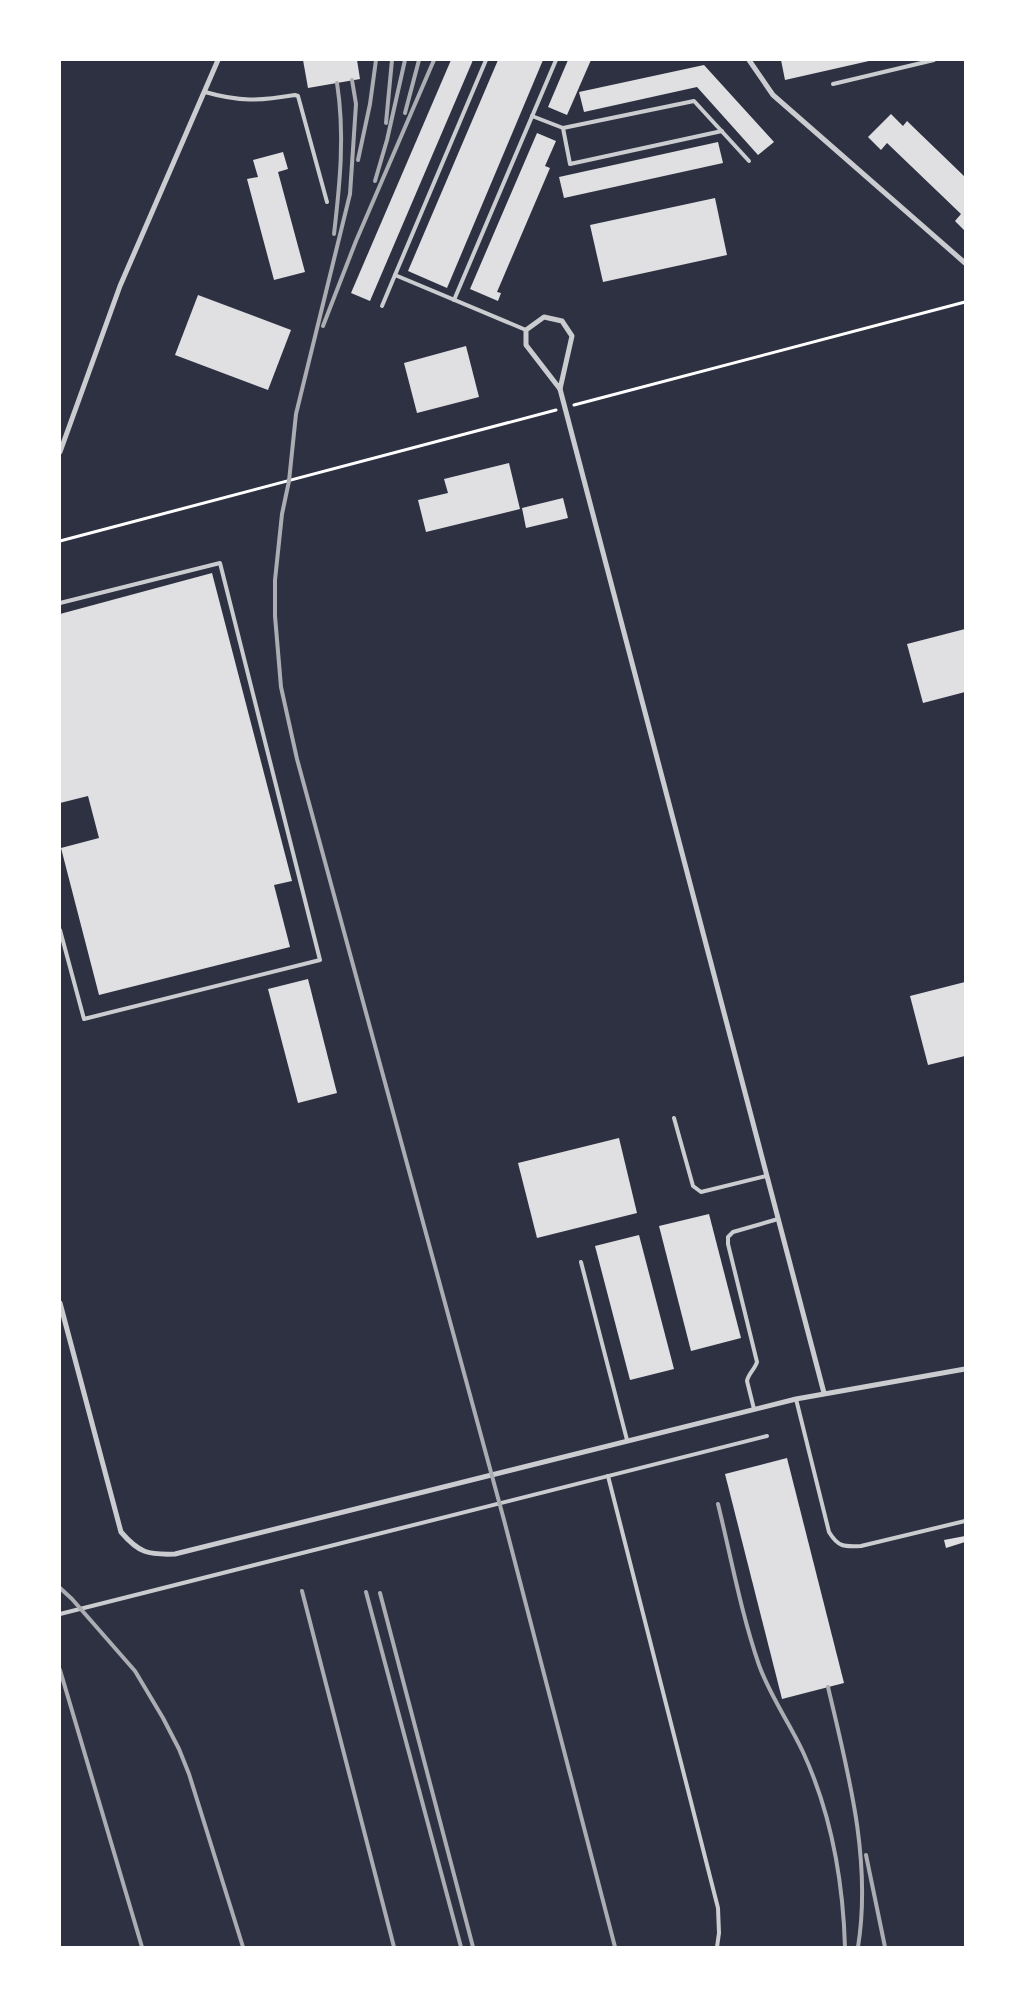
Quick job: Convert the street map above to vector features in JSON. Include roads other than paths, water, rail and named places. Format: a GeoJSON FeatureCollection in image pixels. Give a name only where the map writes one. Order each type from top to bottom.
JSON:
{"type":"FeatureCollection","features":[{"type":"Feature","properties":{"kind":"street"},"geometry":{"type":"LineString","coordinates":[[60,452],[120,286],[218,60]]}},
{"type":"Feature","properties":{"kind":"street"},"geometry":{"type":"LineString","coordinates":[[749,60],[773,95],[965,263]]}},
{"type":"Feature","properties":{"kind":"street"},"geometry":{"type":"LineString","coordinates":[[560,389],[572,336],[562,321],[544,317],[526,330],[526,345],[560,389],[824,1393]]}},
{"type":"Feature","properties":{"kind":"street"},"geometry":{"type":"LineString","coordinates":[[60,1303],[121,1532],[132,1545],[152,1555],[175,1554],[796,1399],[965,1369]]}},
{"type":"Feature","properties":{"kind":"lane"},"geometry":{"type":"LineString","coordinates":[[382,306],[486,60]]}},
{"type":"Feature","properties":{"kind":"lane"},"geometry":{"type":"LineString","coordinates":[[454,300],[556,60]]}},
{"type":"Feature","properties":{"kind":"lane"},"geometry":{"type":"LineString","coordinates":[[833,84],[934,60]]}},
{"type":"Feature","properties":{"kind":"lane"},"geometry":{"type":"LineString","coordinates":[[205,92],[228,99],[243,100],[298,96],[327,202]]}},
{"type":"Feature","properties":{"kind":"lane"},"geometry":{"type":"LineString","coordinates":[[532,116],[563,128],[694,101],[748,161]]}},
{"type":"Feature","properties":{"kind":"lane"},"geometry":{"type":"LineString","coordinates":[[563,128],[570,164],[722,131]]}},
{"type":"Feature","properties":{"kind":"lane"},"geometry":{"type":"LineString","coordinates":[[395,275],[526,330]]}},
{"type":"Feature","properties":{"kind":"lane"},"geometry":{"type":"LineString","coordinates":[[60,603],[220,563],[320,960],[84,1020],[60,930]]}},
{"type":"Feature","properties":{"kind":"lane"},"geometry":{"type":"LineString","coordinates":[[674,1118],[693,1186],[701,1192],[766,1176]]}},
{"type":"Feature","properties":{"kind":"lane"},"geometry":{"type":"LineString","coordinates":[[754,1410],[747,1381],[757,1362],[728,1244],[728,1237],[733,1232],[778,1219]]}},
{"type":"Feature","properties":{"kind":"lane"},"geometry":{"type":"LineString","coordinates":[[581,1262],[627,1440]]}},
{"type":"Feature","properties":{"kind":"lane"},"geometry":{"type":"LineString","coordinates":[[796,1399],[829,1532],[836,1542],[847,1546],[861,1546],[965,1520]]}},
{"type":"Feature","properties":{"kind":"lane"},"geometry":{"type":"LineString","coordinates":[[60,1614],[767,1436]]}},
{"type":"Feature","properties":{"kind":"lane"},"geometry":{"type":"LineString","coordinates":[[608,1476],[718,1908],[719,1933],[716,1947]]}},
{"type":"Feature","properties":{"kind":"railway"},"geometry":{"type":"LineString","coordinates":[[358,160],[370,104],[376,60]]}},
{"type":"Feature","properties":{"kind":"railway"},"geometry":{"type":"LineString","coordinates":[[386,123],[392,60]]}},
{"type":"Feature","properties":{"kind":"railway"},"geometry":{"type":"LineString","coordinates":[[375,181],[387,140],[405,60]]}},
{"type":"Feature","properties":{"kind":"railway"},"geometry":{"type":"LineString","coordinates":[[405,113],[419,60]]}},
{"type":"Feature","properties":{"kind":"railway"},"geometry":{"type":"LineString","coordinates":[[323,326],[356,241],[434,60]]}},
{"type":"Feature","properties":{"kind":"railway"},"geometry":{"type":"LineString","coordinates":[[352,80],[356,104],[350,194],[296,414],[289,481],[282,514],[275,580],[275,616],[281,687],[297,759],[504,1520],[615,1947]]}},
{"type":"Feature","properties":{"kind":"railway"},"geometry":{"type":"LineString","coordinates":[[334,234],[340,177],[341,140],[337,83]]}},
{"type":"Feature","properties":{"kind":"railway"},"geometry":{"type":"LineString","coordinates":[[718,1504],[742,1605],[759,1665],[803,1752],[813,1775],[828,1823],[842,1897],[845,1947]]}},
{"type":"Feature","properties":{"kind":"railway"},"geometry":{"type":"LineString","coordinates":[[60,1588],[72,1599],[135,1671],[179,1749],[189,1774],[243,1947]]}},
{"type":"Feature","properties":{"kind":"railway"},"geometry":{"type":"LineString","coordinates":[[302,1591],[394,1947]]}},
{"type":"Feature","properties":{"kind":"railway"},"geometry":{"type":"LineString","coordinates":[[366,1592],[461,1947]]}},
{"type":"Feature","properties":{"kind":"railway"},"geometry":{"type":"LineString","coordinates":[[380,1593],[473,1947]]}},
{"type":"Feature","properties":{"kind":"railway"},"geometry":{"type":"LineString","coordinates":[[60,1670],[142,1947]]}},
{"type":"Feature","properties":{"kind":"railway"},"geometry":{"type":"LineString","coordinates":[[828,1687],[850,1784],[860,1849],[862,1914],[858,1947]]}},
{"type":"Feature","properties":{"kind":"railway"},"geometry":{"type":"LineString","coordinates":[[866,1855],[885,1947]]}}]}
